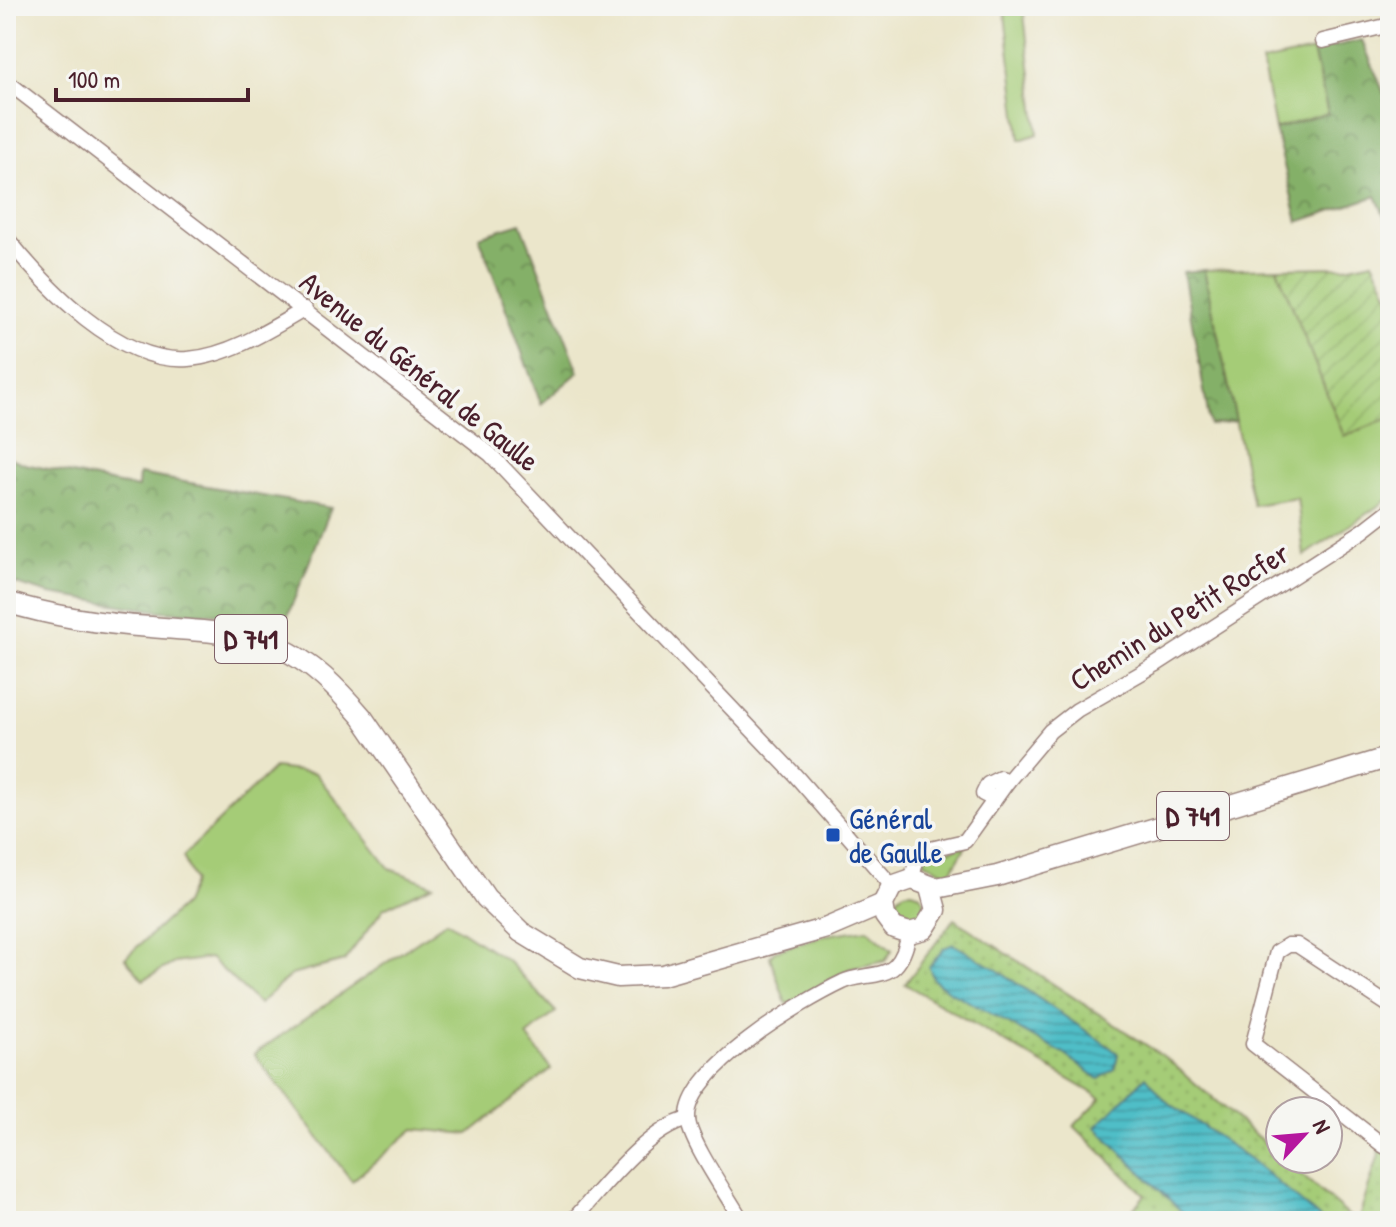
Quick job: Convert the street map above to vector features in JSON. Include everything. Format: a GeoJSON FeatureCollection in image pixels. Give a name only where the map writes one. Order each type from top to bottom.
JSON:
{"type":"FeatureCollection","features":[{"type":"Feature","properties":{"kind":"main road","name":"D 741"},"geometry":{"type":"LineString","coordinates":[[6,602],[115,623],[236,636],[277,647],[301,660],[343,695],[362,717],[486,898],[521,932],[580,968],[618,977],[663,975],[827,928],[901,896],[997,876],[1390,757]]}},
{"type":"Feature","properties":{"kind":"main road","name":"D 741"},"geometry":{"type":"LineString","coordinates":[[936,910],[950,899],[997,876]]}},
{"type":"Feature","properties":{"kind":"main road"},"geometry":{"type":"LineString","coordinates":[[901,896],[936,910],[924,929],[909,933],[901,896]]}},
{"type":"Feature","properties":{"kind":"street"},"geometry":{"type":"LineString","coordinates":[[1323,41],[1390,25]]}},
{"type":"Feature","properties":{"kind":"street","name":"Avenue du Général de Gaulle"},"geometry":{"type":"LineString","coordinates":[[6,81],[445,416],[524,486],[795,775],[901,896]]}},
{"type":"Feature","properties":{"kind":"street"},"geometry":{"type":"LineString","coordinates":[[6,237],[45,285],[108,332],[139,351],[163,358],[188,359],[222,351],[305,309]]}},
{"type":"Feature","properties":{"kind":"street","name":"Chemin du Petit Rocfer"},"geometry":{"type":"LineString","coordinates":[[901,896],[917,856],[926,850],[965,841],[993,799],[1050,731],[1077,710],[1155,665],[1363,531],[1390,510]]}},
{"type":"Feature","properties":{"kind":"street"},"geometry":{"type":"LineString","coordinates":[[742,1221],[693,1136],[688,1119],[693,1098],[724,1058],[843,981],[891,969],[904,954],[909,933]]}},
{"type":"Feature","properties":{"kind":"street"},"geometry":{"type":"LineString","coordinates":[[1390,1006],[1297,945],[1288,945],[1277,952],[1253,1044],[1384,1146],[1390,1142]]}},
{"type":"Feature","properties":{"kind":"street"},"geometry":{"type":"LineString","coordinates":[[572,1221],[651,1139],[673,1123],[688,1119]]}},
{"type":"Feature","properties":{"kind":"green space"},"geometry":{"type":"Polygon","coordinates":[[[1004,6],[1023,6],[1038,134],[1020,140],[1004,6]]]}},
{"type":"Feature","properties":{"kind":"green space"},"geometry":{"type":"Polygon","coordinates":[[[1362,40],[1390,108],[1390,229],[1376,196],[1298,222],[1275,129],[1328,113],[1313,51],[1362,40]]]}},
{"type":"Feature","properties":{"kind":"green space"},"geometry":{"type":"Polygon","coordinates":[[[1313,51],[1328,114],[1275,129],[1262,62],[1313,51]]]}},
{"type":"Feature","properties":{"kind":"green space"},"geometry":{"type":"Polygon","coordinates":[[[521,223],[579,372],[541,404],[479,236],[521,223]]]}},
{"type":"Feature","properties":{"kind":"green space"},"geometry":{"type":"Polygon","coordinates":[[[1373,261],[1390,296],[1390,418],[1344,436],[1277,268],[1346,267],[1373,261]]]}},
{"type":"Feature","properties":{"kind":"green space"},"geometry":{"type":"Polygon","coordinates":[[[1277,268],[1344,436],[1390,418],[1390,498],[1304,556],[1297,498],[1253,505],[1204,270],[1277,268]]]}},
{"type":"Feature","properties":{"kind":"green space"},"geometry":{"type":"Polygon","coordinates":[[[1204,270],[1236,421],[1210,425],[1183,272],[1204,270]]]}},
{"type":"Feature","properties":{"kind":"green space"},"geometry":{"type":"Polygon","coordinates":[[[6,456],[25,464],[138,488],[139,474],[331,508],[283,627],[236,615],[159,611],[50,594],[6,581],[6,456]]]}},
{"type":"Feature","properties":{"kind":"green space"},"geometry":{"type":"Polygon","coordinates":[[[274,768],[315,773],[390,869],[433,885],[384,908],[344,961],[291,975],[259,1004],[210,958],[174,963],[143,980],[125,958],[184,904],[194,881],[183,856],[274,768]]]}},
{"type":"Feature","properties":{"kind":"green space"},"geometry":{"type":"Polygon","coordinates":[[[966,846],[949,875],[923,861],[927,856],[966,846]]]}},
{"type":"Feature","properties":{"kind":"green space"},"geometry":{"type":"Polygon","coordinates":[[[910,891],[921,895],[925,906],[921,917],[910,921],[899,917],[895,906],[899,895],[910,891]]]}},
{"type":"Feature","properties":{"kind":"green space"},"geometry":{"type":"Polygon","coordinates":[[[954,919],[1166,1058],[1264,1143],[1264,1175],[1302,1175],[1355,1221],[1143,1221],[1132,1210],[1145,1195],[1074,1126],[1101,1098],[905,984],[954,919]]]}},
{"type":"Feature","properties":{"kind":"green space"},"geometry":{"type":"Polygon","coordinates":[[[447,921],[508,961],[556,1012],[527,1036],[551,1069],[469,1134],[414,1129],[352,1181],[254,1054],[447,921]]]}},
{"type":"Feature","properties":{"kind":"green space"},"geometry":{"type":"Polygon","coordinates":[[[867,929],[892,950],[885,961],[849,969],[788,1004],[785,1001],[770,957],[774,951],[826,935],[867,929]]]}},
{"type":"Feature","properties":{"kind":"green space"},"geometry":{"type":"Polygon","coordinates":[[[1390,1147],[1390,1221],[1358,1221],[1381,1148],[1390,1147]]]}},
{"type":"Feature","properties":{"kind":"water"},"geometry":{"type":"Polygon","coordinates":[[[953,944],[993,967],[1111,1048],[1118,1054],[1115,1069],[1099,1079],[1064,1054],[934,980],[929,967],[944,948],[953,944]]]}},
{"type":"Feature","properties":{"kind":"water"},"geometry":{"type":"Polygon","coordinates":[[[1146,1076],[1165,1100],[1250,1159],[1264,1171],[1264,1175],[1269,1175],[1323,1221],[1191,1221],[1096,1127],[1146,1076]]]}},
{"type":"Feature","properties":{"kind":"place","name":"Général de Gaulle"},"geometry":{"type":"Point","coordinates":[833,835]}}]}
